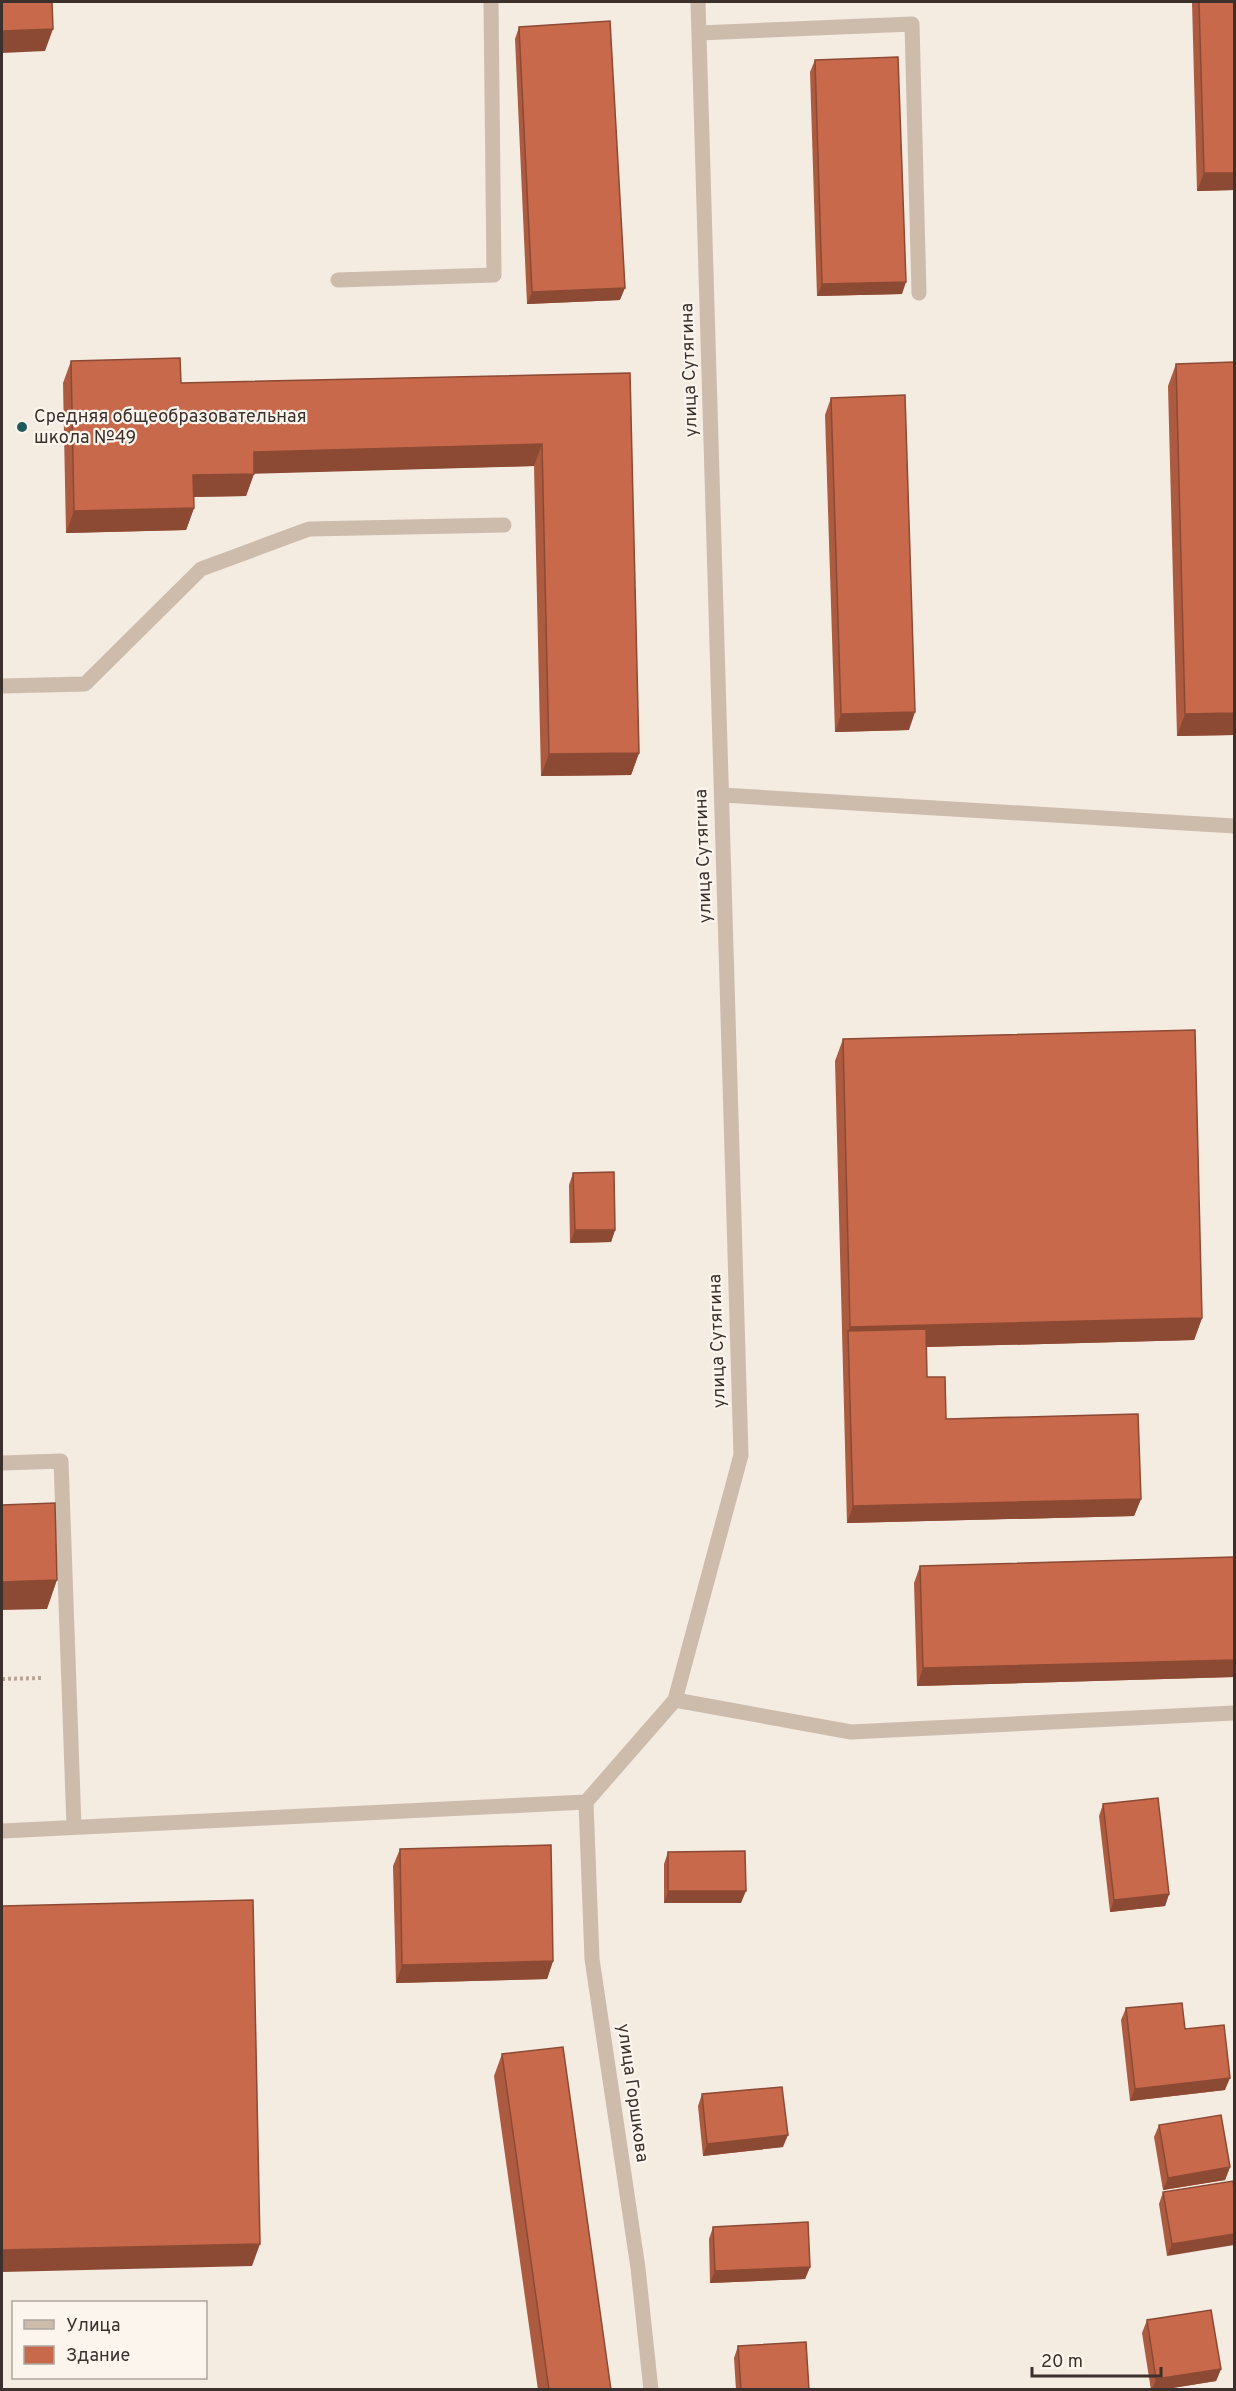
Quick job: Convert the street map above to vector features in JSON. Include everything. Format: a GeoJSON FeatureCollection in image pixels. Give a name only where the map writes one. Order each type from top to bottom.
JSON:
{"type":"FeatureCollection","features":[{"type":"Feature","properties":{"kind":"street"},"geometry":{"type":"LineString","coordinates":[[338,279],[494,275],[491,2]]}},
{"type":"Feature","properties":{"kind":"street","name":"улица Сутягина"},"geometry":{"type":"LineString","coordinates":[[675,1700],[741,1455],[698,2]]}},
{"type":"Feature","properties":{"kind":"street"},"geometry":{"type":"LineString","coordinates":[[699,33],[912,24],[920,293]]}},
{"type":"Feature","properties":{"kind":"street"},"geometry":{"type":"LineString","coordinates":[[2,686],[85,684],[201,569],[309,529],[504,525]]}},
{"type":"Feature","properties":{"kind":"street"},"geometry":{"type":"LineString","coordinates":[[722,795],[1234,826]]}},
{"type":"Feature","properties":{"kind":"street"},"geometry":{"type":"LineString","coordinates":[[2,1463],[61,1461],[74,1827]]}},
{"type":"Feature","properties":{"kind":"street"},"geometry":{"type":"LineString","coordinates":[[2,1831],[586,1802],[675,1700],[851,1732],[1234,1713]]}},
{"type":"Feature","properties":{"kind":"street","name":"улица Горшкова"},"geometry":{"type":"LineString","coordinates":[[586,1802],[592,1959],[638,2268],[651,2390]]}},
{"type":"Feature","properties":{"kind":"path"},"geometry":{"type":"LineString","coordinates":[[2,1679],[69,1677]]}},
{"type":"Feature","properties":{"kind":"building"},"geometry":{"type":"Polygon","coordinates":[[[2,2],[52,2],[53,29],[2,31],[2,2]]]}},
{"type":"Feature","properties":{"kind":"building"},"geometry":{"type":"Polygon","coordinates":[[[1199,2],[1234,2],[1234,173],[1204,173],[1199,2]]]}},
{"type":"Feature","properties":{"kind":"building"},"geometry":{"type":"Polygon","coordinates":[[[610,21],[625,288],[532,292],[519,27],[610,21]]]}},
{"type":"Feature","properties":{"kind":"building"},"geometry":{"type":"Polygon","coordinates":[[[898,57],[906,282],[822,284],[815,60],[898,57]]]}},
{"type":"Feature","properties":{"kind":"building"},"geometry":{"type":"Polygon","coordinates":[[[180,358],[181,383],[630,373],[639,753],[549,754],[542,444],[254,452],[254,474],[193,475],[194,508],[74,511],[71,361],[180,358]]]}},
{"type":"Feature","properties":{"kind":"building"},"geometry":{"type":"Polygon","coordinates":[[[1234,362],[1234,713],[1185,714],[1176,364],[1234,362]]]}},
{"type":"Feature","properties":{"kind":"building"},"geometry":{"type":"Polygon","coordinates":[[[905,395],[915,712],[841,714],[831,398],[905,395]]]}},
{"type":"Feature","properties":{"kind":"building"},"geometry":{"type":"Polygon","coordinates":[[[1195,1030],[1202,1318],[850,1327],[843,1039],[1195,1030]]]}},
{"type":"Feature","properties":{"kind":"building"},"geometry":{"type":"Polygon","coordinates":[[[614,1172],[615,1230],[575,1230],[573,1173],[614,1172]]]}},
{"type":"Feature","properties":{"kind":"building"},"geometry":{"type":"Polygon","coordinates":[[[926,1329],[927,1377],[945,1377],[946,1419],[1138,1414],[1141,1499],[853,1506],[848,1331],[926,1329]]]}},
{"type":"Feature","properties":{"kind":"building"},"geometry":{"type":"Polygon","coordinates":[[[55,1503],[57,1580],[2,1582],[2,1505],[55,1503]]]}},
{"type":"Feature","properties":{"kind":"building"},"geometry":{"type":"Polygon","coordinates":[[[1234,1557],[1234,1660],[923,1668],[920,1566],[1234,1557]]]}},
{"type":"Feature","properties":{"kind":"building"},"geometry":{"type":"Polygon","coordinates":[[[1158,1798],[1169,1894],[1114,1900],[1103,1804],[1158,1798]]]}},
{"type":"Feature","properties":{"kind":"building"},"geometry":{"type":"Polygon","coordinates":[[[551,1845],[553,1961],[402,1965],[400,1849],[551,1845]]]}},
{"type":"Feature","properties":{"kind":"building"},"geometry":{"type":"Polygon","coordinates":[[[745,1851],[746,1891],[668,1891],[668,1852],[745,1851]]]}},
{"type":"Feature","properties":{"kind":"building"},"geometry":{"type":"Polygon","coordinates":[[[253,1900],[260,2244],[2,2250],[2,1906],[253,1900]]]}},
{"type":"Feature","properties":{"kind":"building"},"geometry":{"type":"Polygon","coordinates":[[[1182,2003],[1185,2029],[1224,2025],[1230,2078],[1135,2089],[1126,2008],[1182,2003]]]}},
{"type":"Feature","properties":{"kind":"building"},"geometry":{"type":"Polygon","coordinates":[[[563,2047],[611,2390],[549,2390],[502,2054],[563,2047]]]}},
{"type":"Feature","properties":{"kind":"building"},"geometry":{"type":"Polygon","coordinates":[[[782,2087],[788,2135],[707,2144],[702,2094],[782,2087]]]}},
{"type":"Feature","properties":{"kind":"building"},"geometry":{"type":"Polygon","coordinates":[[[1221,2115],[1230,2167],[1168,2178],[1159,2125],[1221,2115]]]}},
{"type":"Feature","properties":{"kind":"building"},"geometry":{"type":"Polygon","coordinates":[[[1233,2181],[1234,2234],[1172,2244],[1163,2192],[1233,2181]]]}},
{"type":"Feature","properties":{"kind":"building"},"geometry":{"type":"Polygon","coordinates":[[[808,2222],[810,2267],[715,2271],[713,2227],[808,2222]]]}},
{"type":"Feature","properties":{"kind":"building"},"geometry":{"type":"Polygon","coordinates":[[[1211,2310],[1221,2369],[1156,2379],[1147,2320],[1211,2310]]]}},
{"type":"Feature","properties":{"kind":"building"},"geometry":{"type":"Polygon","coordinates":[[[806,2342],[809,2390],[741,2390],[738,2346],[806,2342]]]}},
{"type":"Feature","properties":{"kind":"place","name":"Средняя общеобразовательная школа №49"},"geometry":{"type":"Point","coordinates":[22,427]}}]}
